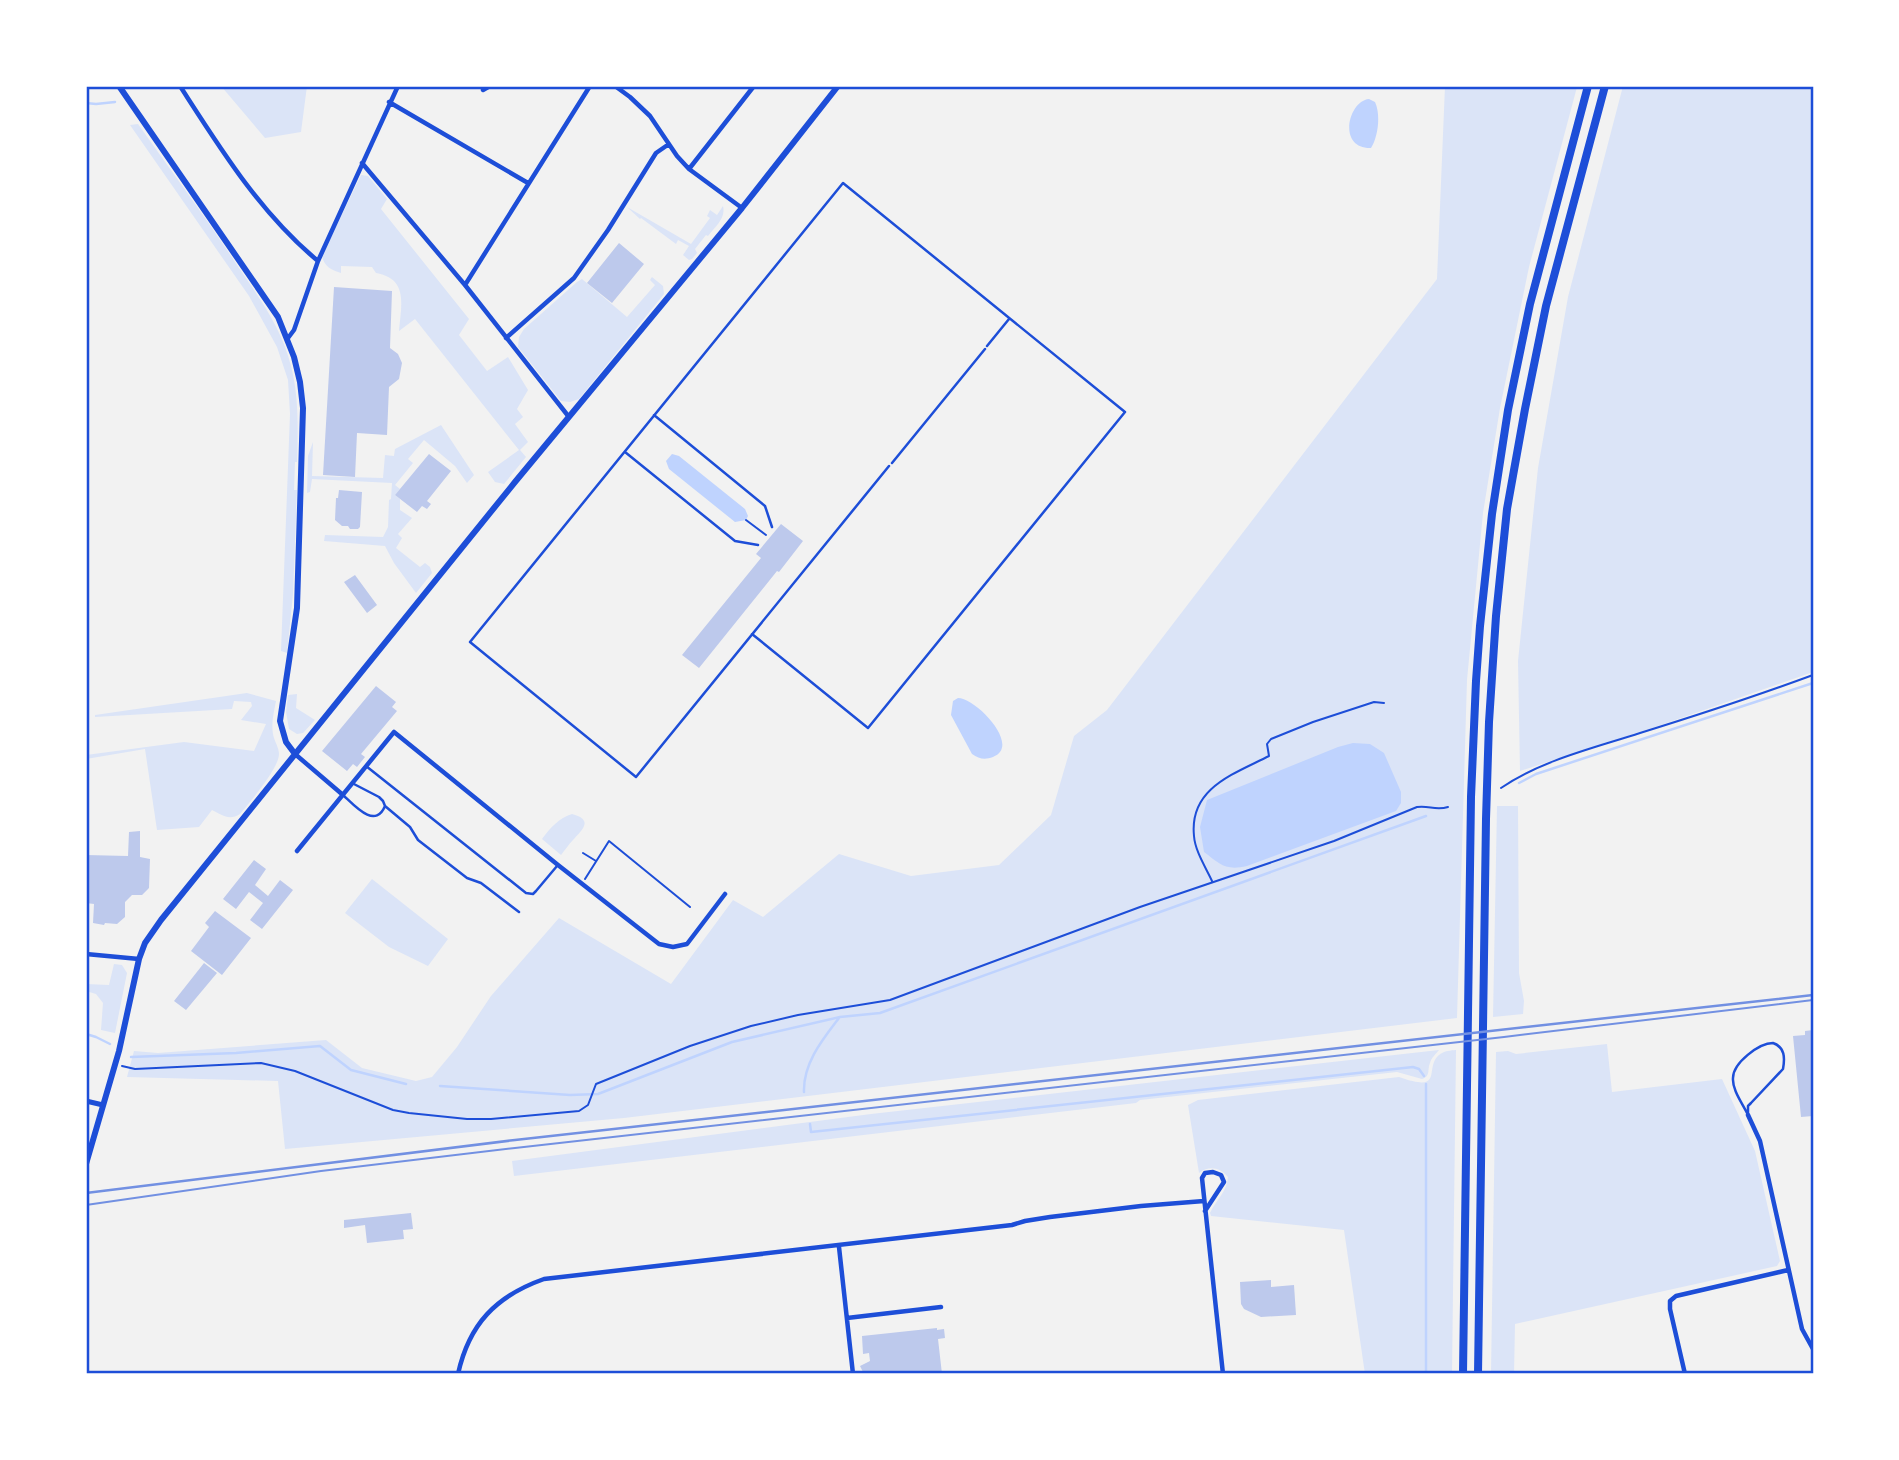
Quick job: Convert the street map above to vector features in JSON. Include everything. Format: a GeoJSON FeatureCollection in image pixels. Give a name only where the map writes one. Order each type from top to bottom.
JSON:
{"type":"FeatureCollection","features":[{"type":"Feature","properties":{"kind":"highway"},"geometry":{"type":"LineString","coordinates":[[1463,1374],[1472,774],[1476,681],[1492,514],[1508,410],[1530,304],[1588,86]]}},
{"type":"Feature","properties":{"kind":"highway"},"geometry":{"type":"LineString","coordinates":[[1478,1374],[1486,819],[1496,616],[1507,509],[1546,306],[1605,86]]}},
{"type":"Feature","properties":{"kind":"main road"},"geometry":{"type":"LineString","coordinates":[[119,86],[278,317],[288,338],[300,382],[303,408],[296,608],[280,721],[286,742],[295,754]]}},
{"type":"Feature","properties":{"kind":"main road"},"geometry":{"type":"LineString","coordinates":[[86,1164],[118,1065],[139,959],[145,943],[161,920],[742,208],[838,86]]}},
{"type":"Feature","properties":{"kind":"street"},"geometry":{"type":"LineString","coordinates":[[180,86],[261,205],[317,261]]}},
{"type":"Feature","properties":{"kind":"street"},"geometry":{"type":"LineString","coordinates":[[288,338],[294,330],[317,261],[398,86]]}},
{"type":"Feature","properties":{"kind":"street"},"geometry":{"type":"LineString","coordinates":[[483,90],[490,86]]}},
{"type":"Feature","properties":{"kind":"street"},"geometry":{"type":"LineString","coordinates":[[465,285],[590,86]]}},
{"type":"Feature","properties":{"kind":"street"},"geometry":{"type":"LineString","coordinates":[[615,86],[642,107],[689,169],[742,208]]}},
{"type":"Feature","properties":{"kind":"street"},"geometry":{"type":"LineString","coordinates":[[689,169],[754,86]]}},
{"type":"Feature","properties":{"kind":"street"},"geometry":{"type":"LineString","coordinates":[[389,102],[528,184]]}},
{"type":"Feature","properties":{"kind":"street"},"geometry":{"type":"LineString","coordinates":[[506,338],[575,278],[656,153],[669,144]]}},
{"type":"Feature","properties":{"kind":"street"},"geometry":{"type":"LineString","coordinates":[[362,163],[465,285],[569,417]]}},
{"type":"Feature","properties":{"kind":"street"},"geometry":{"type":"LineString","coordinates":[[298,850],[394,732],[659,944],[673,947],[687,944],[725,894]]}},
{"type":"Feature","properties":{"kind":"street"},"geometry":{"type":"LineString","coordinates":[[295,754],[342,795]]}},
{"type":"Feature","properties":{"kind":"street"},"geometry":{"type":"LineString","coordinates":[[86,954],[139,959]]}},
{"type":"Feature","properties":{"kind":"street"},"geometry":{"type":"LineString","coordinates":[[86,1101],[103,1105]]}},
{"type":"Feature","properties":{"kind":"street"},"geometry":{"type":"LineString","coordinates":[[1748,1115],[1760,1141],[1802,1329],[1813,1349]]}},
{"type":"Feature","properties":{"kind":"street"},"geometry":{"type":"LineString","coordinates":[[1205,1211],[1224,1182],[1221,1174],[1213,1171],[1205,1173],[1202,1178],[1205,1211],[1223,1374]]}},
{"type":"Feature","properties":{"kind":"street"},"geometry":{"type":"LineString","coordinates":[[458,1374],[468,1344],[482,1319],[520,1287],[544,1279],[839,1247],[1111,1210],[1204,1201]]}},
{"type":"Feature","properties":{"kind":"street"},"geometry":{"type":"LineString","coordinates":[[839,1247],[853,1374]]}},
{"type":"Feature","properties":{"kind":"street"},"geometry":{"type":"LineString","coordinates":[[1685,1374],[1670,1301],[1676,1296],[1788,1270]]}},
{"type":"Feature","properties":{"kind":"street"},"geometry":{"type":"LineString","coordinates":[[847,1318],[941,1307]]}},
{"type":"Feature","properties":{"kind":"lane"},"geometry":{"type":"LineString","coordinates":[[752,635],[868,728],[1125,412],[1009,318],[842,183],[470,642],[636,777],[1009,318]]}},
{"type":"Feature","properties":{"kind":"lane"},"geometry":{"type":"LineString","coordinates":[[654,415],[765,506],[772,527]]}},
{"type":"Feature","properties":{"kind":"lane"},"geometry":{"type":"LineString","coordinates":[[624,452],[735,541],[758,545]]}},
{"type":"Feature","properties":{"kind":"lane"},"geometry":{"type":"LineString","coordinates":[[366,766],[526,894],[536,891],[558,865]]}},
{"type":"Feature","properties":{"kind":"lane"},"geometry":{"type":"LineString","coordinates":[[352,783],[379,797],[385,806],[410,827],[418,840],[467,878],[481,883],[519,912]]}},
{"type":"Feature","properties":{"kind":"lane"},"geometry":{"type":"LineString","coordinates":[[342,795],[370,816],[381,814],[385,806]]}},
{"type":"Feature","properties":{"kind":"lane"},"geometry":{"type":"LineString","coordinates":[[1768,1042],[1777,1044],[1783,1052],[1783,1069],[1751,1103],[1748,1115],[1732,1081],[1734,1073],[1759,1045],[1768,1042]]}},
{"type":"Feature","properties":{"kind":"path"},"geometry":{"type":"LineString","coordinates":[[746,520],[766,535]]}},
{"type":"Feature","properties":{"kind":"path"},"geometry":{"type":"LineString","coordinates":[[1501,788],[1529,771],[1813,675]]}},
{"type":"Feature","properties":{"kind":"path"},"geometry":{"type":"LineString","coordinates":[[1213,882],[1194,838],[1194,815],[1207,791],[1269,756],[1267,744],[1271,739],[1361,706],[1374,702],[1384,704]]}},
{"type":"Feature","properties":{"kind":"path"},"geometry":{"type":"LineString","coordinates":[[118,1065],[135,1069],[261,1063],[275,1065],[393,1110],[467,1119],[579,1111],[585,1108],[595,1088],[603,1081],[690,1046],[751,1026],[798,1015],[890,1000],[1213,882],[1334,841],[1417,807],[1438,810],[1448,807]]}},
{"type":"Feature","properties":{"kind":"path"},"geometry":{"type":"LineString","coordinates":[[581,884],[609,841],[690,907]]}},
{"type":"Feature","properties":{"kind":"path"},"geometry":{"type":"LineString","coordinates":[[583,853],[597,862]]}},
{"type":"Feature","properties":{"kind":"shaded area"},"geometry":{"type":"Polygon","coordinates":[[[221,86],[307,86],[301,132],[265,138],[221,86]]]}},
{"type":"Feature","properties":{"kind":"shaded area"},"geometry":{"type":"Polygon","coordinates":[[[1445,86],[1577,87],[1529,267],[1500,408],[1483,513],[1467,680],[1457,1018],[624,1118],[285,1149],[278,1081],[127,1077],[134,1051],[158,1053],[326,1040],[362,1068],[416,1081],[432,1077],[457,1047],[491,996],[559,918],[671,984],[733,900],[763,917],[839,854],[911,876],[999,865],[1051,815],[1074,736],[1107,710],[1437,279],[1445,86]]]}},
{"type":"Feature","properties":{"kind":"shaded area"},"geometry":{"type":"Polygon","coordinates":[[[1623,86],[1813,86],[1813,672],[1520,771],[1518,661],[1538,468],[1568,297],[1623,86]]]}},
{"type":"Feature","properties":{"kind":"shaded area"},"geometry":{"type":"Polygon","coordinates":[[[138,124],[262,303],[282,339],[291,366],[297,414],[294,490],[297,490],[293,594],[287,653],[281,651],[290,414],[288,380],[277,347],[249,296],[130,125],[138,124]]]}},
{"type":"Feature","properties":{"kind":"shaded area"},"geometry":{"type":"Polygon","coordinates":[[[361,175],[368,176],[387,199],[381,209],[469,319],[459,335],[487,371],[508,357],[528,390],[517,409],[523,417],[515,424],[528,442],[520,450],[526,457],[504,484],[495,482],[488,472],[519,450],[415,319],[399,331],[401,294],[394,281],[376,273],[372,267],[341,266],[341,273],[324,262],[322,256],[361,175]]]}},
{"type":"Feature","properties":{"kind":"shaded area"},"geometry":{"type":"Polygon","coordinates":[[[723,206],[720,222],[706,235],[695,249],[697,253],[689,260],[683,255],[689,246],[678,240],[676,244],[627,207],[691,244],[710,218],[707,216],[710,210],[717,215],[723,206]]]}},
{"type":"Feature","properties":{"kind":"shaded area"},"geometry":{"type":"Polygon","coordinates":[[[652,277],[663,286],[664,294],[579,399],[561,401],[518,347],[519,337],[524,329],[582,279],[627,317],[655,285],[650,280],[652,277]]]}},
{"type":"Feature","properties":{"kind":"shaded area"},"geometry":{"type":"Polygon","coordinates":[[[441,425],[474,475],[467,483],[455,466],[424,440],[408,459],[413,463],[395,485],[400,489],[395,495],[400,499],[400,510],[412,518],[398,534],[402,538],[396,548],[420,567],[425,563],[432,573],[416,593],[385,546],[324,541],[325,535],[383,537],[388,527],[392,483],[312,479],[310,492],[307,493],[308,456],[313,442],[312,476],[383,478],[385,455],[394,456],[395,449],[441,425]]]}},
{"type":"Feature","properties":{"kind":"shaded area"},"geometry":{"type":"Polygon","coordinates":[[[247,693],[276,701],[272,730],[279,754],[263,785],[236,816],[226,816],[212,810],[199,827],[157,830],[145,749],[86,759],[86,755],[184,742],[254,751],[266,724],[241,720],[252,706],[251,702],[234,701],[232,709],[95,717],[247,693]]]}},
{"type":"Feature","properties":{"kind":"shaded area"},"geometry":{"type":"Polygon","coordinates":[[[297,694],[296,708],[315,720],[303,733],[297,734],[289,729],[286,712],[288,695],[297,694]]]}},
{"type":"Feature","properties":{"kind":"shaded area"},"geometry":{"type":"Polygon","coordinates":[[[1497,806],[1518,806],[1519,973],[1524,1001],[1523,1014],[1493,1017],[1497,806]]]}},
{"type":"Feature","properties":{"kind":"shaded area"},"geometry":{"type":"Polygon","coordinates":[[[572,814],[583,819],[584,826],[561,855],[542,839],[555,824],[572,814]]]}},
{"type":"Feature","properties":{"kind":"shaded area"},"geometry":{"type":"Polygon","coordinates":[[[372,879],[448,939],[428,966],[389,947],[345,913],[372,879]]]}},
{"type":"Feature","properties":{"kind":"shaded area"},"geometry":{"type":"Polygon","coordinates":[[[114,964],[122,965],[127,973],[115,1033],[101,1030],[103,1003],[96,994],[86,991],[86,984],[109,985],[114,964]]]}},
{"type":"Feature","properties":{"kind":"shaded area"},"geometry":{"type":"Polygon","coordinates":[[[1607,1044],[1612,1092],[1722,1079],[1755,1151],[1780,1261],[1777,1266],[1515,1324],[1514,1374],[1491,1374],[1496,1052],[1508,1051],[1516,1054],[1607,1044]]]}},
{"type":"Feature","properties":{"kind":"shaded area"},"geometry":{"type":"Polygon","coordinates":[[[1439,1050],[1431,1061],[1428,1074],[1422,1079],[1397,1072],[1140,1100],[1136,1103],[514,1176],[512,1161],[871,1114],[1439,1050]]]}},
{"type":"Feature","properties":{"kind":"shaded area"},"geometry":{"type":"Polygon","coordinates":[[[1456,1050],[1452,1374],[1365,1374],[1344,1230],[1211,1216],[1210,1213],[1223,1192],[1228,1177],[1215,1169],[1199,1173],[1188,1105],[1198,1100],[1399,1077],[1424,1082],[1429,1080],[1437,1057],[1456,1050]]]}},
{"type":"Feature","properties":{"kind":"water"},"geometry":{"type":"Polygon","coordinates":[[[1369,99],[1375,102],[1378,119],[1371,148],[1360,146],[1353,141],[1349,125],[1356,108],[1369,99]]]}},
{"type":"Feature","properties":{"kind":"water"},"geometry":{"type":"Polygon","coordinates":[[[672,454],[679,456],[745,509],[748,516],[746,520],[735,522],[669,469],[666,461],[672,454]]]}},
{"type":"Feature","properties":{"kind":"water"},"geometry":{"type":"Polygon","coordinates":[[[958,698],[966,700],[985,714],[999,733],[1001,751],[993,757],[982,758],[972,754],[951,715],[953,701],[958,698]]]}},
{"type":"Feature","properties":{"kind":"water"},"geometry":{"type":"Polygon","coordinates":[[[1353,743],[1370,744],[1384,753],[1401,792],[1401,803],[1396,811],[1247,866],[1228,867],[1204,852],[1200,827],[1207,800],[1353,743]]]}},
{"type":"Feature","properties":{"kind":"building"},"geometry":{"type":"Polygon","coordinates":[[[619,243],[644,264],[612,303],[587,283],[619,243]]]}},
{"type":"Feature","properties":{"kind":"building"},"geometry":{"type":"Polygon","coordinates":[[[334,287],[392,291],[390,348],[398,354],[402,363],[399,379],[389,387],[387,435],[357,433],[355,477],[323,475],[334,287]]]}},
{"type":"Feature","properties":{"kind":"building"},"geometry":{"type":"Polygon","coordinates":[[[429,454],[451,471],[427,501],[431,504],[427,509],[422,506],[417,512],[395,495],[429,454]]]}},
{"type":"Feature","properties":{"kind":"building"},"geometry":{"type":"Polygon","coordinates":[[[339,490],[362,492],[358,529],[342,526],[335,520],[339,490]]]}},
{"type":"Feature","properties":{"kind":"building"},"geometry":{"type":"Polygon","coordinates":[[[781,524],[803,541],[699,668],[682,655],[761,558],[756,554],[781,524]]]}},
{"type":"Feature","properties":{"kind":"building"},"geometry":{"type":"Polygon","coordinates":[[[355,575],[377,605],[367,613],[344,582],[355,575]]]}},
{"type":"Feature","properties":{"kind":"building"},"geometry":{"type":"Polygon","coordinates":[[[376,686],[396,702],[392,707],[397,711],[361,754],[365,757],[357,767],[353,764],[347,771],[322,751],[376,686]]]}},
{"type":"Feature","properties":{"kind":"building"},"geometry":{"type":"Polygon","coordinates":[[[140,831],[140,857],[150,859],[149,888],[142,895],[132,895],[125,902],[125,917],[117,924],[93,923],[94,904],[86,903],[86,855],[128,856],[129,832],[140,831]]]}},
{"type":"Feature","properties":{"kind":"building"},"geometry":{"type":"Polygon","coordinates":[[[254,860],[266,869],[255,885],[268,896],[280,880],[293,890],[262,929],[250,920],[263,903],[249,892],[236,909],[223,899],[254,860]]]}},
{"type":"Feature","properties":{"kind":"building"},"geometry":{"type":"Polygon","coordinates":[[[215,911],[251,938],[222,975],[191,951],[209,927],[205,923],[215,911]]]}},
{"type":"Feature","properties":{"kind":"building"},"geometry":{"type":"Polygon","coordinates":[[[204,963],[217,973],[186,1010],[174,1001],[204,963]]]}},
{"type":"Feature","properties":{"kind":"building"},"geometry":{"type":"Polygon","coordinates":[[[1813,1030],[1813,1116],[1801,1117],[1793,1036],[1805,1035],[1805,1031],[1813,1030]]]}},
{"type":"Feature","properties":{"kind":"building"},"geometry":{"type":"Polygon","coordinates":[[[411,1213],[413,1229],[403,1230],[404,1239],[367,1243],[365,1225],[344,1228],[344,1220],[411,1213]]]}},
{"type":"Feature","properties":{"kind":"building"},"geometry":{"type":"Polygon","coordinates":[[[1271,1280],[1271,1287],[1294,1285],[1296,1315],[1261,1317],[1244,1309],[1241,1304],[1240,1282],[1271,1280]]]}},
{"type":"Feature","properties":{"kind":"building"},"geometry":{"type":"Polygon","coordinates":[[[944,1329],[945,1338],[938,1339],[942,1374],[873,1374],[871,1371],[864,1374],[860,1366],[870,1361],[869,1353],[863,1354],[862,1336],[944,1329]]]}},
{"type":"Feature","properties":{"kind":"waterway"},"geometry":{"type":"LineString","coordinates":[[86,103],[115,102]]}},
{"type":"Feature","properties":{"kind":"waterway"},"geometry":{"type":"LineString","coordinates":[[1519,783],[1536,774],[1813,683]]}},
{"type":"Feature","properties":{"kind":"waterway"},"geometry":{"type":"LineString","coordinates":[[440,1086],[570,1095],[598,1094],[732,1042],[840,1017],[880,1013],[1426,816]]}},
{"type":"Feature","properties":{"kind":"waterway"},"geometry":{"type":"LineString","coordinates":[[804,1092],[810,1061],[839,1018]]}},
{"type":"Feature","properties":{"kind":"waterway"},"geometry":{"type":"LineString","coordinates":[[86,1034],[110,1044]]}},
{"type":"Feature","properties":{"kind":"waterway"},"geometry":{"type":"LineString","coordinates":[[131,1057],[236,1053],[320,1046],[351,1070],[406,1084]]}},
{"type":"Feature","properties":{"kind":"waterway"},"geometry":{"type":"LineString","coordinates":[[810,1124],[811,1132],[1413,1067],[1419,1069],[1424,1076]]}},
{"type":"Feature","properties":{"kind":"waterway"},"geometry":{"type":"LineString","coordinates":[[1426,1084],[1426,1373]]}},
{"type":"Feature","properties":{"kind":"tram line"},"geometry":{"type":"LineString","coordinates":[[86,1205],[321,1171],[1813,1000]]}},
{"type":"Feature","properties":{"kind":"railway"},"geometry":{"type":"LineString","coordinates":[[86,1193],[515,1140],[1813,995]]}}]}
